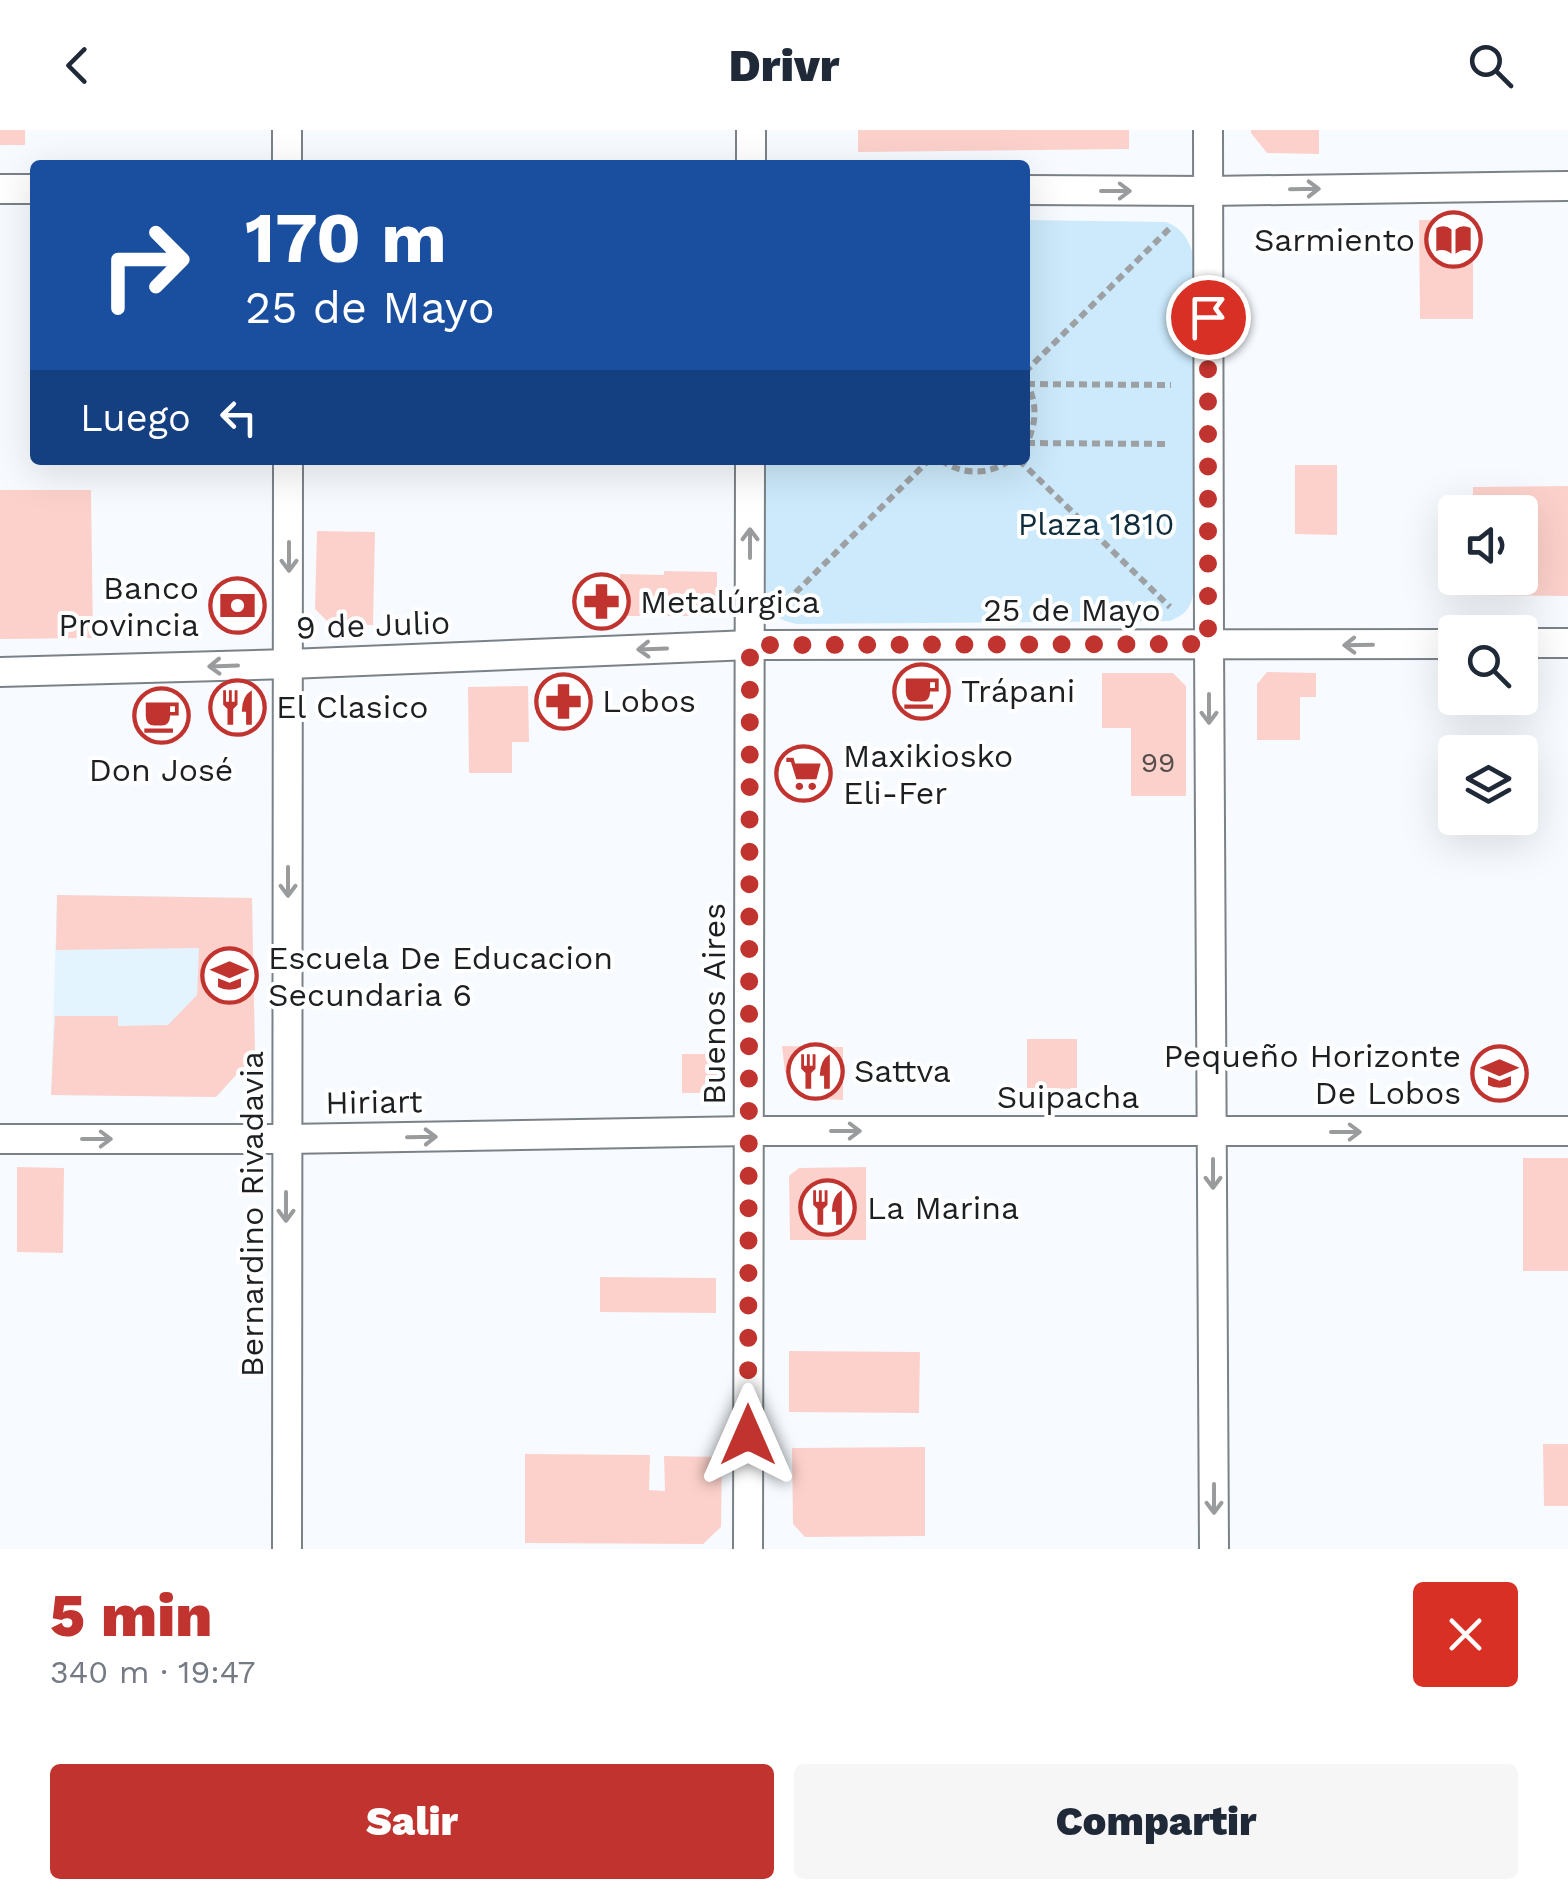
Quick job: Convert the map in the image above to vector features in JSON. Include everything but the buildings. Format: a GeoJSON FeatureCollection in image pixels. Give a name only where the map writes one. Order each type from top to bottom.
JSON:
{"type":"FeatureCollection","features":[{"type":"Feature","properties":{"kind":"street"},"geometry":{"type":"LineString","coordinates":[[287,130],[287,160]]}},
{"type":"Feature","properties":{"kind":"street"},"geometry":{"type":"LineString","coordinates":[[751,130],[751,160]]}},
{"type":"Feature","properties":{"kind":"street"},"geometry":{"type":"LineString","coordinates":[[1208,130],[1214,1549]]}},
{"type":"Feature","properties":{"kind":"street"},"geometry":{"type":"LineString","coordinates":[[1030,190],[1568,186]]}},
{"type":"Feature","properties":{"kind":"street"},"geometry":{"type":"LineString","coordinates":[[0,189],[30,189]]}},
{"type":"Feature","properties":{"kind":"street","name":"Bernardino Rivadavia"},"geometry":{"type":"LineString","coordinates":[[287,1549],[288,465]]}},
{"type":"Feature","properties":{"kind":"street","name":"Buenos Aires"},"geometry":{"type":"LineString","coordinates":[[748,1549],[750,465]]}},
{"type":"Feature","properties":{"kind":"street"},"geometry":{"type":"LineString","coordinates":[[1538,643],[1568,643]]}},
{"type":"Feature","properties":{"kind":"street","name":"25 de Mayo"},"geometry":{"type":"LineString","coordinates":[[750,645],[1438,644]]}},
{"type":"Feature","properties":{"kind":"street","name":"9 de Julio"},"geometry":{"type":"LineString","coordinates":[[0,672],[750,645]]}},
{"type":"Feature","properties":{"kind":"street","name":"Suipacha"},"geometry":{"type":"LineString","coordinates":[[748,1130],[1568,1132]]}},
{"type":"Feature","properties":{"kind":"street","name":"Hiriart"},"geometry":{"type":"LineString","coordinates":[[0,1139],[286,1140],[748,1130]]}},
{"type":"Feature","properties":{"kind":"path"},"geometry":{"type":"LineString","coordinates":[[1030,367],[1172,226]]}},
{"type":"Feature","properties":{"kind":"path"},"geometry":{"type":"LineString","coordinates":[[1030,382],[1171,385]]}},
{"type":"Feature","properties":{"kind":"path"},"geometry":{"type":"LineString","coordinates":[[1030,392],[1036,408],[1030,435]]}},
{"type":"Feature","properties":{"kind":"path"},"geometry":{"type":"LineString","coordinates":[[1030,444],[1170,444]]}},
{"type":"Feature","properties":{"kind":"path"},"geometry":{"type":"LineString","coordinates":[[775,612],[923,465]]}},
{"type":"Feature","properties":{"kind":"path"},"geometry":{"type":"LineString","coordinates":[[952,465],[983,472],[1004,465]]}},
{"type":"Feature","properties":{"kind":"path"},"geometry":{"type":"LineString","coordinates":[[1024,465],[1170,608]]}},
{"type":"Feature","properties":{"kind":"shaded area"},"geometry":{"type":"Polygon","coordinates":[[[57,895],[252,898],[255,1054],[216,1097],[51,1095],[57,895]]]}},
{"type":"Feature","properties":{"kind":"green space","name":"Plaza 1810"},"geometry":{"type":"Polygon","coordinates":[[[1030,220],[1166,222],[1181,232],[1194,258],[1195,585],[1182,615],[1170,621],[797,624],[780,618],[766,595],[766,465],[1030,465],[1030,220]]]}},
{"type":"Feature","properties":{"kind":"place","name":"Sarmiento"},"geometry":{"type":"Point","coordinates":[1454,240]}},
{"type":"Feature","properties":{"kind":"place","name":"Metalúrgica"},"geometry":{"type":"Point","coordinates":[601,602]}},
{"type":"Feature","properties":{"kind":"place","name":"Banco Provincia"},"geometry":{"type":"Point","coordinates":[238,606]}},
{"type":"Feature","properties":{"kind":"place","name":"Trápani"},"geometry":{"type":"Point","coordinates":[922,691]}},
{"type":"Feature","properties":{"kind":"place","name":"Lobos"},"geometry":{"type":"Point","coordinates":[563,701]}},
{"type":"Feature","properties":{"kind":"place","name":"El Clasico"},"geometry":{"type":"Point","coordinates":[237,707]}},
{"type":"Feature","properties":{"kind":"place","name":"Don José"},"geometry":{"type":"Point","coordinates":[161,716]}},
{"type":"Feature","properties":{"kind":"place","name":"Maxikiosko Eli-Fer"},"geometry":{"type":"Point","coordinates":[804,774]}},
{"type":"Feature","properties":{"kind":"place","name":"Escuela De Educacion Secundaria 6"},"geometry":{"type":"Point","coordinates":[229,976]}},
{"type":"Feature","properties":{"kind":"place","name":"Sattva"},"geometry":{"type":"Point","coordinates":[815,1071]}},
{"type":"Feature","properties":{"kind":"place","name":"Pequeño Horizonte De Lobos"},"geometry":{"type":"Point","coordinates":[1500,1074]}},
{"type":"Feature","properties":{"kind":"place","name":"La Marina"},"geometry":{"type":"Point","coordinates":[828,1208]}},
{"type":"Feature","properties":{"kind":"route"},"geometry":{"type":"LineString","coordinates":[[748,1435],[750,645],[1208,644],[1208,317]]}}]}
